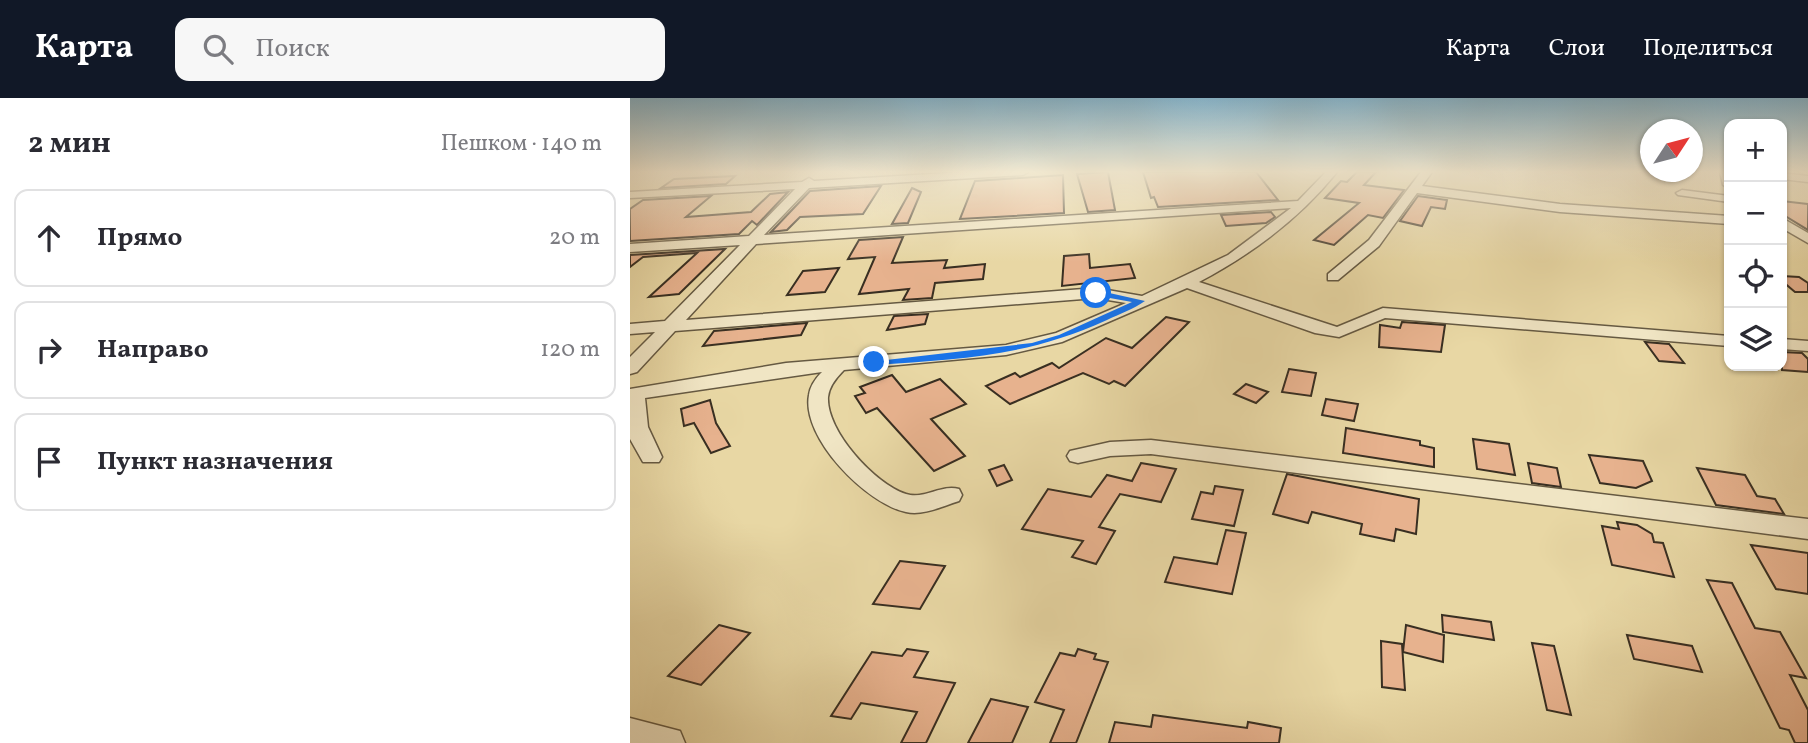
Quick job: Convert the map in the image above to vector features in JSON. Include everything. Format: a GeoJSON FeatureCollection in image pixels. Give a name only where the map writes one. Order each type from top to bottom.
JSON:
{"type":"FeatureCollection","features":[{"type":"Feature","properties":{"kind":"street"},"geometry":{"type":"LineString","coordinates":[[630,368],[790,202]]}},
{"type":"Feature","properties":{"kind":"street"},"geometry":{"type":"LineString","coordinates":[[1333,277],[1374,243],[1406,202]]}},
{"type":"Feature","properties":{"kind":"street"},"geometry":{"type":"LineString","coordinates":[[1523,202],[1595,211],[1724,220]]}},
{"type":"Feature","properties":{"kind":"street"},"geometry":{"type":"LineString","coordinates":[[630,248],[1301,204]]}},
{"type":"Feature","properties":{"kind":"street"},"geometry":{"type":"LineString","coordinates":[[651,457],[638,432],[633,394],[757,373],[963,356],[1033,345],[1062,337],[1187,283],[1233,258],[1301,204]]}},
{"type":"Feature","properties":{"kind":"street"},"geometry":{"type":"LineString","coordinates":[[1787,222],[1808,223]]}},
{"type":"Feature","properties":{"kind":"street"},"geometry":{"type":"LineString","coordinates":[[1787,225],[1808,239]]}},
{"type":"Feature","properties":{"kind":"street"},"geometry":{"type":"LineString","coordinates":[[1187,283],[1321,329],[1339,332],[1383,313],[1724,341]]}},
{"type":"Feature","properties":{"kind":"street"},"geometry":{"type":"LineString","coordinates":[[630,329],[1096,293],[1141,301]]}},
{"type":"Feature","properties":{"kind":"street"},"geometry":{"type":"LineString","coordinates":[[1787,344],[1808,346]]}},
{"type":"Feature","properties":{"kind":"street"},"geometry":{"type":"LineString","coordinates":[[838,365],[822,383],[818,398],[821,420],[834,446],[891,497],[909,505],[950,495]]}},
{"type":"Feature","properties":{"kind":"street"},"geometry":{"type":"LineString","coordinates":[[1078,456],[1110,449],[1151,447],[1808,529]]}},
{"type":"Feature","properties":{"kind":"street"},"geometry":{"type":"LineString","coordinates":[[630,735],[668,743]]}},
{"type":"Feature","properties":{"kind":"building"},"geometry":{"type":"Polygon","coordinates":[[[640,202],[704,202],[686,217],[751,212],[761,202],[779,202],[757,225],[752,221],[739,234],[630,241],[630,209],[640,202]]]}},
{"type":"Feature","properties":{"kind":"building"},"geometry":{"type":"Polygon","coordinates":[[[799,202],[871,202],[863,214],[800,217],[787,230],[771,232],[799,202]]]}},
{"type":"Feature","properties":{"kind":"building"},"geometry":{"type":"Polygon","coordinates":[[[904,202],[917,202],[908,223],[892,224],[904,202]]]}},
{"type":"Feature","properties":{"kind":"building"},"geometry":{"type":"Polygon","coordinates":[[[967,202],[1064,202],[1064,213],[960,219],[967,202]]]}},
{"type":"Feature","properties":{"kind":"building"},"geometry":{"type":"Polygon","coordinates":[[[1085,202],[1114,202],[1115,210],[1088,212],[1085,202]]]}},
{"type":"Feature","properties":{"kind":"building"},"geometry":{"type":"Polygon","coordinates":[[[1156,202],[1242,202],[1158,207],[1156,202]]]}},
{"type":"Feature","properties":{"kind":"building"},"geometry":{"type":"Polygon","coordinates":[[[1353,202],[1395,202],[1383,218],[1368,215],[1334,245],[1314,240],[1359,203],[1353,202]]]}},
{"type":"Feature","properties":{"kind":"building"},"geometry":{"type":"Polygon","coordinates":[[[1414,202],[1447,202],[1445,209],[1431,207],[1422,226],[1400,221],[1414,202]]]}},
{"type":"Feature","properties":{"kind":"building"},"geometry":{"type":"Polygon","coordinates":[[[1787,202],[1808,204],[1808,230],[1787,217],[1787,202]]]}},
{"type":"Feature","properties":{"kind":"building"},"geometry":{"type":"Polygon","coordinates":[[[1271,212],[1275,217],[1266,223],[1226,226],[1221,215],[1271,212]]]}},
{"type":"Feature","properties":{"kind":"building"},"geometry":{"type":"Polygon","coordinates":[[[903,237],[892,263],[947,260],[944,268],[985,264],[983,279],[935,283],[932,298],[903,300],[909,289],[859,294],[875,257],[848,259],[859,240],[903,237]]]}},
{"type":"Feature","properties":{"kind":"building"},"geometry":{"type":"Polygon","coordinates":[[[725,249],[679,294],[649,297],[697,253],[643,257],[630,267],[630,255],[725,249]]]}},
{"type":"Feature","properties":{"kind":"building"},"geometry":{"type":"Polygon","coordinates":[[[1089,254],[1090,268],[1130,264],[1135,278],[1062,286],[1064,256],[1089,254]]]}},
{"type":"Feature","properties":{"kind":"building"},"geometry":{"type":"Polygon","coordinates":[[[839,268],[825,292],[787,295],[803,271],[839,268]]]}},
{"type":"Feature","properties":{"kind":"building"},"geometry":{"type":"Polygon","coordinates":[[[1787,276],[1799,277],[1808,283],[1808,292],[1795,292],[1787,285],[1787,276]]]}},
{"type":"Feature","properties":{"kind":"building"},"geometry":{"type":"Polygon","coordinates":[[[928,314],[925,324],[887,330],[894,316],[928,314]]]}},
{"type":"Feature","properties":{"kind":"building"},"geometry":{"type":"Polygon","coordinates":[[[1166,317],[1189,322],[1125,386],[1114,381],[1109,384],[1083,373],[1010,404],[986,386],[1015,373],[1020,377],[1052,363],[1059,368],[1106,338],[1132,348],[1166,317]]]}},
{"type":"Feature","properties":{"kind":"building"},"geometry":{"type":"Polygon","coordinates":[[[1402,322],[1445,325],[1441,352],[1379,347],[1380,325],[1400,328],[1402,322]]]}},
{"type":"Feature","properties":{"kind":"building"},"geometry":{"type":"Polygon","coordinates":[[[807,323],[801,335],[703,346],[714,331],[807,323]]]}},
{"type":"Feature","properties":{"kind":"building"},"geometry":{"type":"Polygon","coordinates":[[[1645,342],[1669,344],[1684,363],[1659,361],[1645,342]]]}},
{"type":"Feature","properties":{"kind":"building"},"geometry":{"type":"Polygon","coordinates":[[[1787,352],[1802,353],[1808,359],[1808,372],[1787,370],[1787,352]]]}},
{"type":"Feature","properties":{"kind":"building"},"geometry":{"type":"Polygon","coordinates":[[[1289,369],[1316,373],[1311,396],[1282,392],[1289,369]]]}},
{"type":"Feature","properties":{"kind":"building"},"geometry":{"type":"Polygon","coordinates":[[[892,375],[906,392],[940,379],[966,404],[931,419],[965,456],[934,471],[877,408],[866,413],[855,396],[865,393],[860,387],[892,375]]]}},
{"type":"Feature","properties":{"kind":"building"},"geometry":{"type":"Polygon","coordinates":[[[1246,384],[1268,392],[1256,403],[1234,394],[1246,384]]]}},
{"type":"Feature","properties":{"kind":"building"},"geometry":{"type":"Polygon","coordinates":[[[1326,399],[1358,404],[1354,421],[1322,415],[1326,399]]]}},
{"type":"Feature","properties":{"kind":"building"},"geometry":{"type":"Polygon","coordinates":[[[710,400],[716,423],[730,446],[711,453],[694,423],[684,426],[681,409],[710,400]]]}},
{"type":"Feature","properties":{"kind":"building"},"geometry":{"type":"Polygon","coordinates":[[[1346,428],[1420,441],[1420,445],[1434,448],[1434,467],[1343,453],[1346,428]]]}},
{"type":"Feature","properties":{"kind":"building"},"geometry":{"type":"Polygon","coordinates":[[[1473,439],[1509,444],[1515,475],[1477,469],[1473,439]]]}},
{"type":"Feature","properties":{"kind":"building"},"geometry":{"type":"Polygon","coordinates":[[[1589,455],[1643,461],[1652,481],[1636,488],[1600,483],[1589,455]]]}},
{"type":"Feature","properties":{"kind":"building"},"geometry":{"type":"Polygon","coordinates":[[[1141,463],[1176,469],[1161,502],[1120,494],[1099,527],[1115,531],[1096,564],[1072,557],[1083,541],[1022,529],[1048,489],[1091,497],[1107,475],[1132,481],[1141,463]]]}},
{"type":"Feature","properties":{"kind":"building"},"geometry":{"type":"Polygon","coordinates":[[[1528,463],[1557,468],[1561,487],[1532,483],[1528,463]]]}},
{"type":"Feature","properties":{"kind":"building"},"geometry":{"type":"Polygon","coordinates":[[[1004,465],[1012,480],[997,486],[989,470],[1004,465]]]}},
{"type":"Feature","properties":{"kind":"building"},"geometry":{"type":"Polygon","coordinates":[[[1697,468],[1745,475],[1757,496],[1775,499],[1784,514],[1716,505],[1697,468]]]}},
{"type":"Feature","properties":{"kind":"building"},"geometry":{"type":"Polygon","coordinates":[[[1287,474],[1419,499],[1416,534],[1396,529],[1394,541],[1360,534],[1362,524],[1312,512],[1308,523],[1273,514],[1287,474]]]}},
{"type":"Feature","properties":{"kind":"building"},"geometry":{"type":"Polygon","coordinates":[[[1215,486],[1243,490],[1234,526],[1192,519],[1201,492],[1213,494],[1215,486]]]}},
{"type":"Feature","properties":{"kind":"building"},"geometry":{"type":"Polygon","coordinates":[[[1617,522],[1637,525],[1652,534],[1654,542],[1663,543],[1674,577],[1612,565],[1602,526],[1619,529],[1617,522]]]}},
{"type":"Feature","properties":{"kind":"building"},"geometry":{"type":"Polygon","coordinates":[[[1226,530],[1246,533],[1232,594],[1165,582],[1174,557],[1217,564],[1226,530]]]}},
{"type":"Feature","properties":{"kind":"building"},"geometry":{"type":"Polygon","coordinates":[[[1751,545],[1808,553],[1808,594],[1776,589],[1751,545]]]}},
{"type":"Feature","properties":{"kind":"building"},"geometry":{"type":"Polygon","coordinates":[[[900,561],[945,566],[920,609],[873,604],[900,561]]]}},
{"type":"Feature","properties":{"kind":"building"},"geometry":{"type":"Polygon","coordinates":[[[1707,580],[1732,583],[1755,628],[1780,632],[1806,678],[1790,675],[1808,710],[1808,743],[1795,743],[1789,730],[1780,728],[1707,580]]]}},
{"type":"Feature","properties":{"kind":"building"},"geometry":{"type":"Polygon","coordinates":[[[1442,615],[1491,622],[1494,640],[1443,632],[1442,615]]]}},
{"type":"Feature","properties":{"kind":"building"},"geometry":{"type":"Polygon","coordinates":[[[719,625],[750,633],[701,685],[668,676],[719,625]]]}},
{"type":"Feature","properties":{"kind":"building"},"geometry":{"type":"Polygon","coordinates":[[[1406,625],[1444,635],[1443,662],[1403,652],[1406,625]]]}},
{"type":"Feature","properties":{"kind":"building"},"geometry":{"type":"Polygon","coordinates":[[[1627,635],[1692,646],[1702,672],[1634,659],[1627,635]]]}},
{"type":"Feature","properties":{"kind":"building"},"geometry":{"type":"Polygon","coordinates":[[[1381,641],[1402,644],[1405,690],[1382,687],[1381,641]]]}},
{"type":"Feature","properties":{"kind":"building"},"geometry":{"type":"Polygon","coordinates":[[[1532,643],[1554,646],[1571,715],[1547,710],[1532,643]]]}},
{"type":"Feature","properties":{"kind":"building"},"geometry":{"type":"Polygon","coordinates":[[[907,649],[928,652],[914,677],[955,683],[926,743],[901,743],[917,712],[861,703],[851,719],[831,716],[872,652],[902,656],[907,649]]]}},
{"type":"Feature","properties":{"kind":"building"},"geometry":{"type":"Polygon","coordinates":[[[1078,649],[1096,654],[1094,659],[1108,662],[1076,743],[1050,743],[1064,710],[1035,702],[1060,653],[1075,656],[1078,649]]]}},
{"type":"Feature","properties":{"kind":"building"},"geometry":{"type":"Polygon","coordinates":[[[991,699],[1028,707],[1012,743],[968,743],[991,699]]]}},
{"type":"Feature","properties":{"kind":"building"},"geometry":{"type":"Polygon","coordinates":[[[1153,715],[1247,728],[1248,722],[1281,728],[1279,743],[1109,743],[1115,722],[1151,727],[1153,715]]]}},
{"type":"Feature","properties":{"kind":"route"},"geometry":{"type":"LineString","coordinates":[[874,362],[963,356],[1033,345],[1062,337],[1141,301],[1125,296],[1096,293]]}}]}
